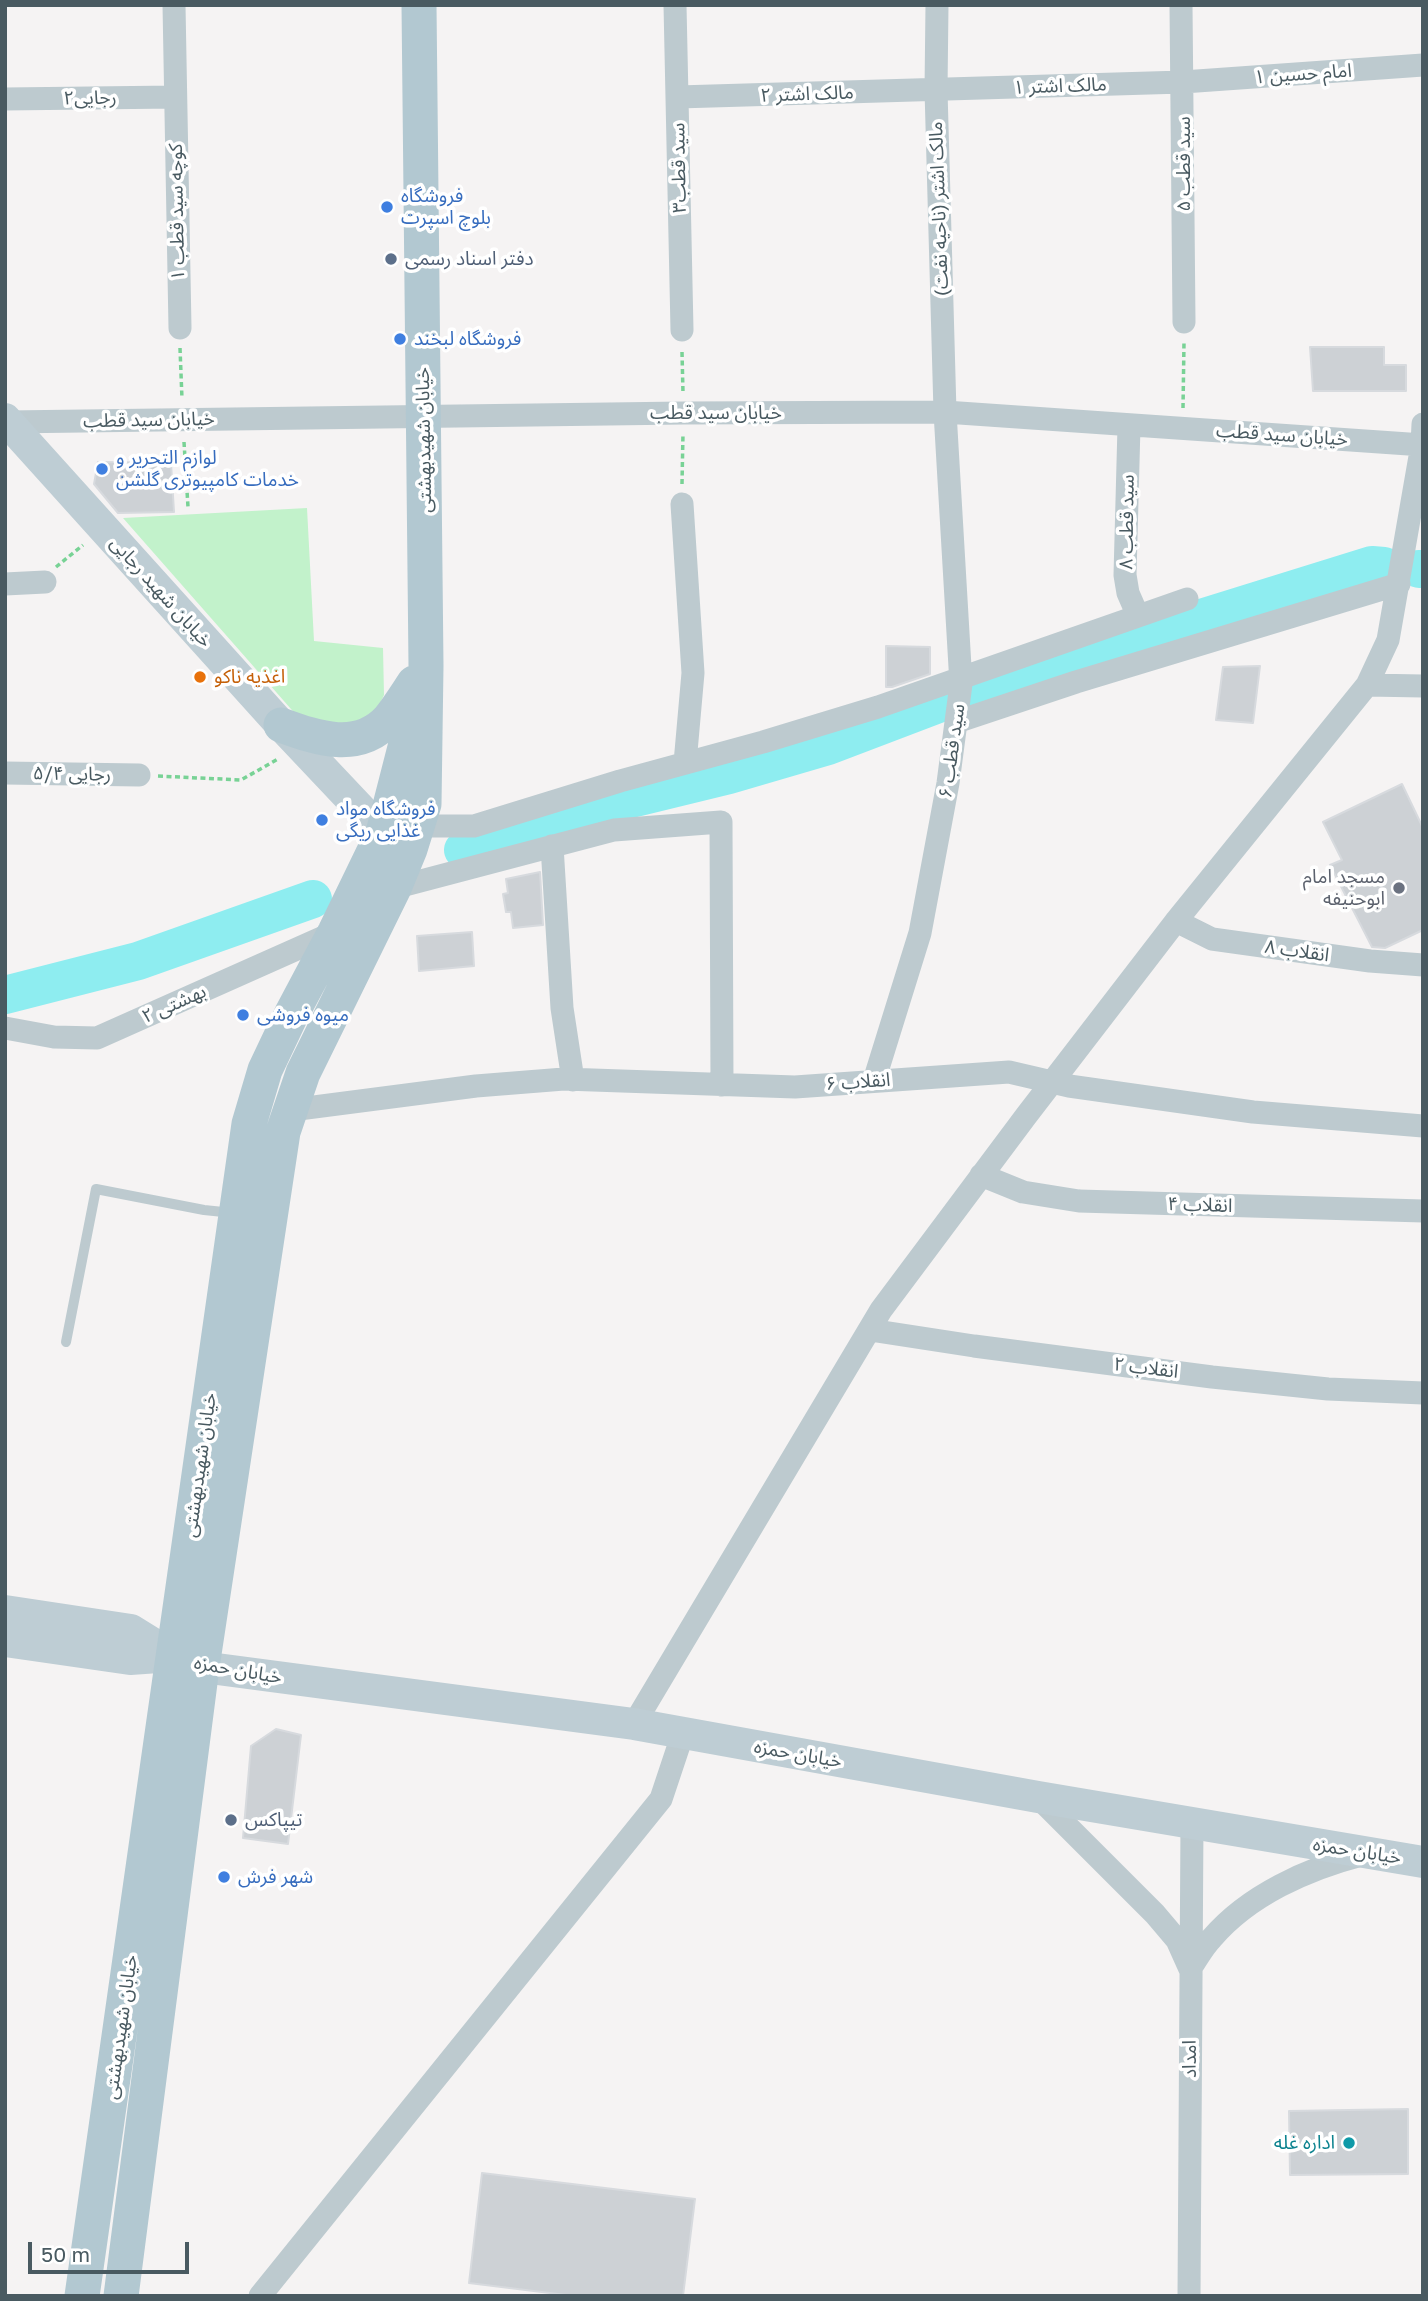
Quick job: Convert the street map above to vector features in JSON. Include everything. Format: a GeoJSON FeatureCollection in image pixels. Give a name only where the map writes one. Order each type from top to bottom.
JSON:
{"type":"FeatureCollection","features":[{"type":"Feature","properties":{"kind":"main road","name":"خیابان شهیدبهشتی"},"geometry":{"type":"LineString","coordinates":[[121,2296],[236,1213],[249,1124],[265,1070],[335,932],[424,804],[426,666],[419,5]]}},
{"type":"Feature","properties":{"kind":"main road","name":"خیابان شهید رجایی"},"geometry":{"type":"LineString","coordinates":[[7,421],[291,736],[403,836]]}},
{"type":"Feature","properties":{"kind":"main road"},"geometry":{"type":"LineString","coordinates":[[291,736],[343,741],[371,733],[388,720],[426,666]]}},
{"type":"Feature","properties":{"kind":"main road","name":"خیابان شهیدبهشتی"},"geometry":{"type":"LineString","coordinates":[[82,2296],[188,1662],[283,1132],[303,1073],[394,888],[403,836]]}},
{"type":"Feature","properties":{"kind":"main road","name":"خیابان حمزه"},"geometry":{"type":"LineString","coordinates":[[5,1611],[131,1630],[188,1662]]}},
{"type":"Feature","properties":{"kind":"main road","name":"خیابان حمزه"},"geometry":{"type":"LineString","coordinates":[[5,1641],[130,1658],[188,1662],[634,1724],[1038,1797],[1423,1862]]}},
{"type":"Feature","properties":{"kind":"street","name":"کوچه سید قطب ۱"},"geometry":{"type":"LineString","coordinates":[[174,5],[180,328]]}},
{"type":"Feature","properties":{"kind":"street","name":"سید قطب۳"},"geometry":{"type":"LineString","coordinates":[[675,5],[682,330]]}},
{"type":"Feature","properties":{"kind":"street","name":"مالک اشتر (ناحیه نفت)"},"geometry":{"type":"LineString","coordinates":[[937,5],[936,90],[945,412]]}},
{"type":"Feature","properties":{"kind":"street","name":"سید قطب ۵"},"geometry":{"type":"LineString","coordinates":[[1181,5],[1184,322]]}},
{"type":"Feature","properties":{"kind":"street","name":"امام حسین ۱"},"geometry":{"type":"LineString","coordinates":[[1183,82],[1423,65]]}},
{"type":"Feature","properties":{"kind":"street","name":"مالک اشتر ۱"},"geometry":{"type":"LineString","coordinates":[[936,90],[1183,82]]}},
{"type":"Feature","properties":{"kind":"street","name":"مالک اشتر ۲"},"geometry":{"type":"LineString","coordinates":[[678,97],[936,90]]}},
{"type":"Feature","properties":{"kind":"street","name":"رجایی۲"},"geometry":{"type":"LineString","coordinates":[[5,99],[175,97]]}},
{"type":"Feature","properties":{"kind":"street","name":"خیابان سید قطب"},"geometry":{"type":"LineString","coordinates":[[7,421],[945,412],[1422,444]]}},
{"type":"Feature","properties":{"kind":"street","name":"سید قطب ۶"},"geometry":{"type":"LineString","coordinates":[[874,1081],[920,933],[948,783],[956,722],[960,677],[945,412]]}},
{"type":"Feature","properties":{"kind":"street"},"geometry":{"type":"LineString","coordinates":[[634,1724],[881,1310],[1176,921],[1367,685],[1388,640],[1422,444],[1423,424]]}},
{"type":"Feature","properties":{"kind":"street","name":"سید قطب ۸"},"geometry":{"type":"LineString","coordinates":[[1129,426],[1125,575],[1128,593],[1138,616]]}},
{"type":"Feature","properties":{"kind":"street"},"geometry":{"type":"LineString","coordinates":[[682,504],[693,673],[685,764]]}},
{"type":"Feature","properties":{"kind":"street"},"geometry":{"type":"LineString","coordinates":[[5,584],[45,582]]}},
{"type":"Feature","properties":{"kind":"street"},"geometry":{"type":"LineString","coordinates":[[956,722],[1076,682],[1399,584]]}},
{"type":"Feature","properties":{"kind":"street"},"geometry":{"type":"LineString","coordinates":[[403,836],[474,826],[878,707],[1187,599]]}},
{"type":"Feature","properties":{"kind":"street"},"geometry":{"type":"LineString","coordinates":[[1367,685],[1423,686]]}},
{"type":"Feature","properties":{"kind":"street","name":"رجایی ۵/۴"},"geometry":{"type":"LineString","coordinates":[[5,773],[139,775]]}},
{"type":"Feature","properties":{"kind":"street"},"geometry":{"type":"LineString","coordinates":[[394,888],[614,830],[720,822],[722,1085]]}},
{"type":"Feature","properties":{"kind":"street"},"geometry":{"type":"LineString","coordinates":[[552,846],[562,1008],[573,1080]]}},
{"type":"Feature","properties":{"kind":"street","name":"انقلاب ۸"},"geometry":{"type":"LineString","coordinates":[[1176,921],[1212,940],[1370,961],[1423,965]]}},
{"type":"Feature","properties":{"kind":"street","name":"بهشتی ۲"},"geometry":{"type":"LineString","coordinates":[[5,1028],[54,1037],[97,1038],[335,932]]}},
{"type":"Feature","properties":{"kind":"street","name":"انقلاب ۶"},"geometry":{"type":"LineString","coordinates":[[291,1110],[476,1086],[573,1080],[795,1087],[1009,1072],[1051,1083],[1253,1112],[1423,1126]]}},
{"type":"Feature","properties":{"kind":"street","name":"انقلاب ۴"},"geometry":{"type":"LineString","coordinates":[[981,1175],[1023,1192],[1079,1201],[1423,1211]]}},
{"type":"Feature","properties":{"kind":"street","name":"انقلاب ۲"},"geometry":{"type":"LineString","coordinates":[[870,1330],[1212,1377],[1328,1390],[1423,1392]]}},
{"type":"Feature","properties":{"kind":"street"},"geometry":{"type":"LineString","coordinates":[[260,2296],[661,1799],[683,1733]]}},
{"type":"Feature","properties":{"kind":"street"},"geometry":{"type":"LineString","coordinates":[[1038,1797],[1155,1914],[1177,1940],[1190,1969]]}},
{"type":"Feature","properties":{"kind":"street","name":"امداد"},"geometry":{"type":"LineString","coordinates":[[1189,2296],[1192,1823]]}},
{"type":"Feature","properties":{"kind":"street"},"geometry":{"type":"LineString","coordinates":[[1190,1969],[1211,1938],[1238,1913],[1293,1879],[1331,1863],[1371,1853]]}},
{"type":"Feature","properties":{"kind":"lane"},"geometry":{"type":"LineString","coordinates":[[66,1342],[96,1189],[236,1213]]}},
{"type":"Feature","properties":{"kind":"path"},"geometry":{"type":"LineString","coordinates":[[1183,428],[1184,322]]}},
{"type":"Feature","properties":{"kind":"path"},"geometry":{"type":"LineString","coordinates":[[180,328],[188,507]]}},
{"type":"Feature","properties":{"kind":"path"},"geometry":{"type":"LineString","coordinates":[[682,330],[682,504]]}},
{"type":"Feature","properties":{"kind":"path"},"geometry":{"type":"LineString","coordinates":[[45,582],[60,562],[105,530]]}},
{"type":"Feature","properties":{"kind":"path"},"geometry":{"type":"LineString","coordinates":[[139,775],[241,780],[291,736]]}},
{"type":"Feature","properties":{"kind":"green space"},"geometry":{"type":"Polygon","coordinates":[[[307,508],[314,641],[383,648],[384,695],[376,712],[339,729],[298,717],[123,518],[307,508]]]}},
{"type":"Feature","properties":{"kind":"building"},"geometry":{"type":"Polygon","coordinates":[[[1310,347],[1384,347],[1384,365],[1406,365],[1406,391],[1313,391],[1310,347]]]}},
{"type":"Feature","properties":{"kind":"building"},"geometry":{"type":"Polygon","coordinates":[[[98,462],[171,463],[174,512],[118,513],[94,484],[98,462]]]}},
{"type":"Feature","properties":{"kind":"building"},"geometry":{"type":"Polygon","coordinates":[[[886,646],[930,647],[930,674],[886,687],[886,646]]]}},
{"type":"Feature","properties":{"kind":"building"},"geometry":{"type":"Polygon","coordinates":[[[1260,666],[1253,723],[1216,720],[1223,667],[1260,666]]]}},
{"type":"Feature","properties":{"kind":"building"},"geometry":{"type":"Polygon","coordinates":[[[1402,784],[1423,828],[1423,930],[1385,948],[1372,947],[1330,865],[1342,860],[1323,822],[1402,784]]]}},
{"type":"Feature","properties":{"kind":"building"},"geometry":{"type":"Polygon","coordinates":[[[540,872],[543,925],[513,928],[511,912],[506,912],[503,894],[508,893],[506,879],[540,872]]]}},
{"type":"Feature","properties":{"kind":"building"},"geometry":{"type":"Polygon","coordinates":[[[472,932],[474,966],[419,971],[417,936],[472,932]]]}},
{"type":"Feature","properties":{"kind":"building"},"geometry":{"type":"Polygon","coordinates":[[[276,1729],[301,1735],[288,1844],[243,1838],[251,1746],[276,1729]]]}},
{"type":"Feature","properties":{"kind":"building","name":"اداره غله"},"geometry":{"type":"Polygon","coordinates":[[[1408,2109],[1408,2174],[1290,2175],[1289,2111],[1408,2109]]]}},
{"type":"Feature","properties":{"kind":"building"},"geometry":{"type":"Polygon","coordinates":[[[482,2173],[695,2199],[683,2296],[574,2296],[469,2283],[482,2173]]]}},
{"type":"Feature","properties":{"kind":"waterway"},"geometry":{"type":"LineString","coordinates":[[977,690],[1372,565],[1384,566]]}},
{"type":"Feature","properties":{"kind":"waterway"},"geometry":{"type":"LineString","coordinates":[[463,850],[594,808],[729,775],[828,746],[941,703]]}},
{"type":"Feature","properties":{"kind":"waterway"},"geometry":{"type":"LineString","coordinates":[[5,995],[138,961],[313,899]]}},
{"type":"Feature","properties":{"kind":"place","name":"فروشگاه بلوچ اسپرت"},"geometry":{"type":"Point","coordinates":[387,207]}},
{"type":"Feature","properties":{"kind":"place","name":"دفتر اسناد رسمی"},"geometry":{"type":"Point","coordinates":[391,259]}},
{"type":"Feature","properties":{"kind":"place","name":"فروشگاه لبخند"},"geometry":{"type":"Point","coordinates":[400,339]}},
{"type":"Feature","properties":{"kind":"place","name":"لوازم التحریر و خدمات کامپیوتری گلشن"},"geometry":{"type":"Point","coordinates":[102,469]}},
{"type":"Feature","properties":{"kind":"place","name":"اغذیه ناکو"},"geometry":{"type":"Point","coordinates":[200,677]}},
{"type":"Feature","properties":{"kind":"place","name":"فروشگاه مواد غذایی ریگی"},"geometry":{"type":"Point","coordinates":[322,820]}},
{"type":"Feature","properties":{"kind":"place","name":"مسجد امام ابوحنیفه"},"geometry":{"type":"Point","coordinates":[1399,888]}},
{"type":"Feature","properties":{"kind":"place","name":"میوه فروشی"},"geometry":{"type":"Point","coordinates":[243,1015]}},
{"type":"Feature","properties":{"kind":"place","name":"تیپاکس"},"geometry":{"type":"Point","coordinates":[231,1820]}},
{"type":"Feature","properties":{"kind":"place","name":"شهر فرش"},"geometry":{"type":"Point","coordinates":[224,1877]}},
{"type":"Feature","properties":{"kind":"place","name":"اداره غله"},"geometry":{"type":"Point","coordinates":[1349,2143]}}]}
